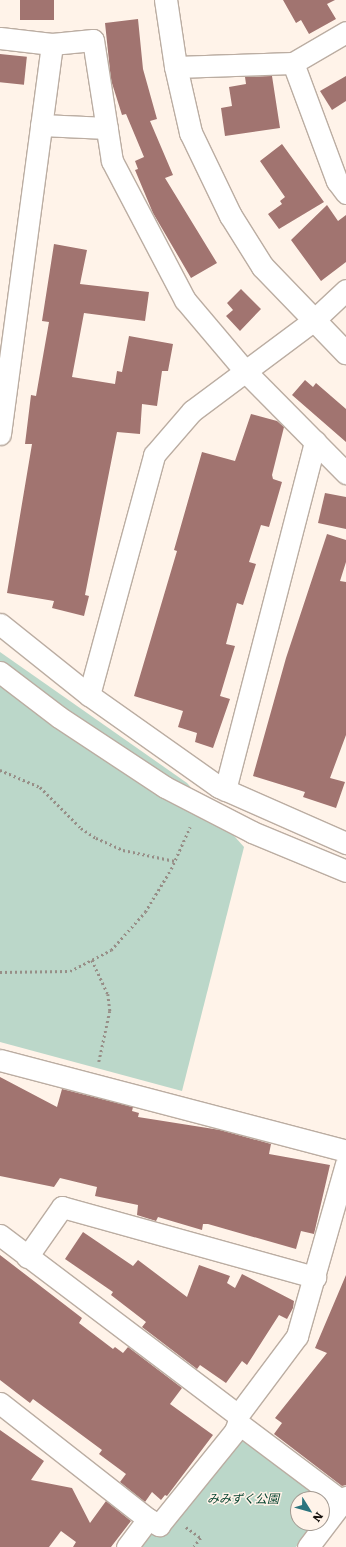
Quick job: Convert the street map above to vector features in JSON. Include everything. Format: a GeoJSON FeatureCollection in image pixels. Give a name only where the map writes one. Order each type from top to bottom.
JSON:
{"type":"FeatureCollection","features":[{"type":"Feature","properties":{"kind":"street"},"geometry":{"type":"LineString","coordinates":[[166,0],[176,67],[191,133],[231,216],[263,267],[346,353]]}},
{"type":"Feature","properties":{"kind":"street"},"geometry":{"type":"LineString","coordinates":[[176,67],[293,63],[346,32]]}},
{"type":"Feature","properties":{"kind":"street"},"geometry":{"type":"LineString","coordinates":[[0,38],[52,44],[93,40],[112,161],[185,300],[245,371],[346,473]]}},
{"type":"Feature","properties":{"kind":"street"},"geometry":{"type":"LineString","coordinates":[[0,434],[52,44]]}},
{"type":"Feature","properties":{"kind":"street"},"geometry":{"type":"LineString","coordinates":[[293,63],[337,181],[346,192]]}},
{"type":"Feature","properties":{"kind":"street"},"geometry":{"type":"LineString","coordinates":[[41,126],[107,128]]}},
{"type":"Feature","properties":{"kind":"street"},"geometry":{"type":"LineString","coordinates":[[89,696],[154,455],[192,411],[314,320],[346,290]]}},
{"type":"Feature","properties":{"kind":"street"},"geometry":{"type":"LineString","coordinates":[[225,790],[315,441]]}},
{"type":"Feature","properties":{"kind":"street"},"geometry":{"type":"LineString","coordinates":[[0,624],[89,696],[225,790],[346,843]]}},
{"type":"Feature","properties":{"kind":"street"},"geometry":{"type":"LineString","coordinates":[[0,672],[59,717],[165,787],[252,832],[346,871]]}},
{"type":"Feature","properties":{"kind":"street"},"geometry":{"type":"LineString","coordinates":[[0,1060],[346,1151]]}},
{"type":"Feature","properties":{"kind":"street"},"geometry":{"type":"LineString","coordinates":[[0,1403],[148,1519],[159,1525],[235,1431],[238,1419],[298,1336],[346,1164]]}},
{"type":"Feature","properties":{"kind":"street"},"geometry":{"type":"LineString","coordinates":[[27,1257],[62,1207],[315,1277]]}},
{"type":"Feature","properties":{"kind":"street"},"geometry":{"type":"LineString","coordinates":[[0,1235],[345,1501],[308,1547]]}},
{"type":"Feature","properties":{"kind":"street"},"geometry":{"type":"LineString","coordinates":[[127,1547],[148,1519]]}},
{"type":"Feature","properties":{"kind":"path"},"geometry":{"type":"LineString","coordinates":[[0,770],[40,787],[81,828],[96,838],[123,850],[175,861]]}},
{"type":"Feature","properties":{"kind":"path"},"geometry":{"type":"LineString","coordinates":[[0,972],[70,970],[112,950],[133,929],[175,861],[185,841],[197,803]]}},
{"type":"Feature","properties":{"kind":"path"},"geometry":{"type":"LineString","coordinates":[[92,960],[108,994],[110,1011],[104,1046],[92,1084]]}},
{"type":"Feature","properties":{"kind":"green space"},"geometry":{"type":"Polygon","coordinates":[[[0,652],[187,783],[244,847],[182,1091],[0,1042],[0,652]]]}},
{"type":"Feature","properties":{"kind":"green space","name":"みみずく公園"},"geometry":{"type":"Polygon","coordinates":[[[235,1431],[310,1491],[290,1491],[290,1531],[309,1531],[296,1547],[141,1547],[235,1431]]]}},
{"type":"Feature","properties":{"kind":"building"},"geometry":{"type":"Polygon","coordinates":[[[20,0],[54,0],[54,20],[20,20],[20,0]]]}},
{"type":"Feature","properties":{"kind":"building"},"geometry":{"type":"Polygon","coordinates":[[[283,0],[335,0],[327,4],[336,19],[309,34],[301,20],[296,23],[283,0]]]}},
{"type":"Feature","properties":{"kind":"building"},"geometry":{"type":"Polygon","coordinates":[[[138,19],[143,69],[157,119],[150,121],[173,175],[165,178],[217,263],[191,278],[153,213],[135,170],[138,169],[135,161],[144,157],[126,114],[122,115],[111,80],[105,23],[138,19]]]}},
{"type":"Feature","properties":{"kind":"building"},"geometry":{"type":"Polygon","coordinates":[[[0,54],[27,57],[24,85],[0,82],[0,54]]]}},
{"type":"Feature","properties":{"kind":"building"},"geometry":{"type":"Polygon","coordinates":[[[272,76],[280,128],[225,136],[221,108],[232,106],[229,87],[246,84],[245,77],[272,76]]]}},
{"type":"Feature","properties":{"kind":"building"},"geometry":{"type":"Polygon","coordinates":[[[346,76],[346,101],[332,110],[320,91],[346,76]]]}},
{"type":"Feature","properties":{"kind":"building"},"geometry":{"type":"Polygon","coordinates":[[[282,144],[324,202],[279,229],[268,214],[282,204],[280,201],[285,197],[260,161],[282,144]]]}},
{"type":"Feature","properties":{"kind":"building"},"geometry":{"type":"Polygon","coordinates":[[[327,205],[338,221],[346,215],[346,262],[321,281],[291,240],[327,205]]]}},
{"type":"Feature","properties":{"kind":"building"},"geometry":{"type":"Polygon","coordinates":[[[54,244],[87,250],[80,284],[149,292],[145,321],[84,313],[72,377],[115,384],[117,371],[122,372],[129,336],[173,344],[168,371],[162,371],[157,406],[142,404],[140,434],[117,432],[85,595],[89,596],[84,616],[52,608],[54,601],[7,593],[32,444],[25,444],[31,395],[36,396],[49,322],[42,321],[54,244]]]}},
{"type":"Feature","properties":{"kind":"building"},"geometry":{"type":"Polygon","coordinates":[[[241,289],[261,309],[240,331],[226,316],[233,310],[227,303],[241,289]]]}},
{"type":"Feature","properties":{"kind":"building"},"geometry":{"type":"Polygon","coordinates":[[[305,380],[313,387],[316,383],[346,409],[346,442],[292,395],[305,380]]]}},
{"type":"Feature","properties":{"kind":"building"},"geometry":{"type":"Polygon","coordinates":[[[251,414],[277,421],[284,427],[272,475],[273,479],[282,482],[269,527],[261,525],[249,562],[256,564],[243,605],[237,603],[226,644],[235,646],[220,696],[230,699],[213,748],[195,742],[197,733],[178,727],[183,711],[134,696],[177,551],[174,550],[202,452],[235,461],[251,414]]]}},
{"type":"Feature","properties":{"kind":"building"},"geometry":{"type":"Polygon","coordinates":[[[325,493],[346,497],[346,529],[318,523],[325,493]]]}},
{"type":"Feature","properties":{"kind":"building"},"geometry":{"type":"Polygon","coordinates":[[[327,534],[346,540],[346,562],[340,581],[346,582],[346,735],[330,778],[345,782],[336,808],[303,797],[305,792],[253,776],[286,658],[327,534]]]}},
{"type":"Feature","properties":{"kind":"building"},"geometry":{"type":"Polygon","coordinates":[[[0,1077],[57,1107],[62,1089],[133,1107],[132,1111],[139,1113],[138,1117],[220,1130],[271,1144],[269,1154],[330,1165],[314,1234],[301,1231],[296,1249],[208,1224],[203,1224],[202,1230],[158,1217],[156,1221],[137,1215],[138,1205],[95,1196],[97,1187],[60,1178],[54,1187],[0,1176],[0,1077]]]}},
{"type":"Feature","properties":{"kind":"building"},"geometry":{"type":"Polygon","coordinates":[[[83,1232],[133,1266],[138,1260],[187,1297],[199,1265],[230,1276],[227,1283],[235,1288],[242,1274],[294,1301],[293,1308],[287,1319],[279,1315],[247,1365],[242,1361],[226,1383],[200,1365],[197,1369],[142,1327],[146,1322],[111,1295],[113,1292],[65,1259],[83,1232]]]}},
{"type":"Feature","properties":{"kind":"building"},"geometry":{"type":"Polygon","coordinates":[[[0,1255],[82,1318],[79,1323],[113,1349],[115,1347],[123,1353],[128,1347],[182,1388],[170,1404],[213,1435],[167,1496],[165,1495],[161,1500],[152,1492],[145,1502],[120,1482],[126,1474],[99,1454],[102,1450],[33,1399],[30,1403],[0,1380],[0,1255]]]}},
{"type":"Feature","properties":{"kind":"building"},"geometry":{"type":"Polygon","coordinates":[[[346,1275],[346,1485],[342,1486],[274,1434],[282,1423],[275,1418],[327,1353],[315,1348],[346,1275]]]}},
{"type":"Feature","properties":{"kind":"building"},"geometry":{"type":"Polygon","coordinates":[[[0,1430],[44,1461],[31,1480],[72,1488],[90,1523],[106,1501],[131,1521],[111,1547],[73,1547],[76,1542],[61,1531],[49,1547],[0,1547],[0,1430]]]}}]}
